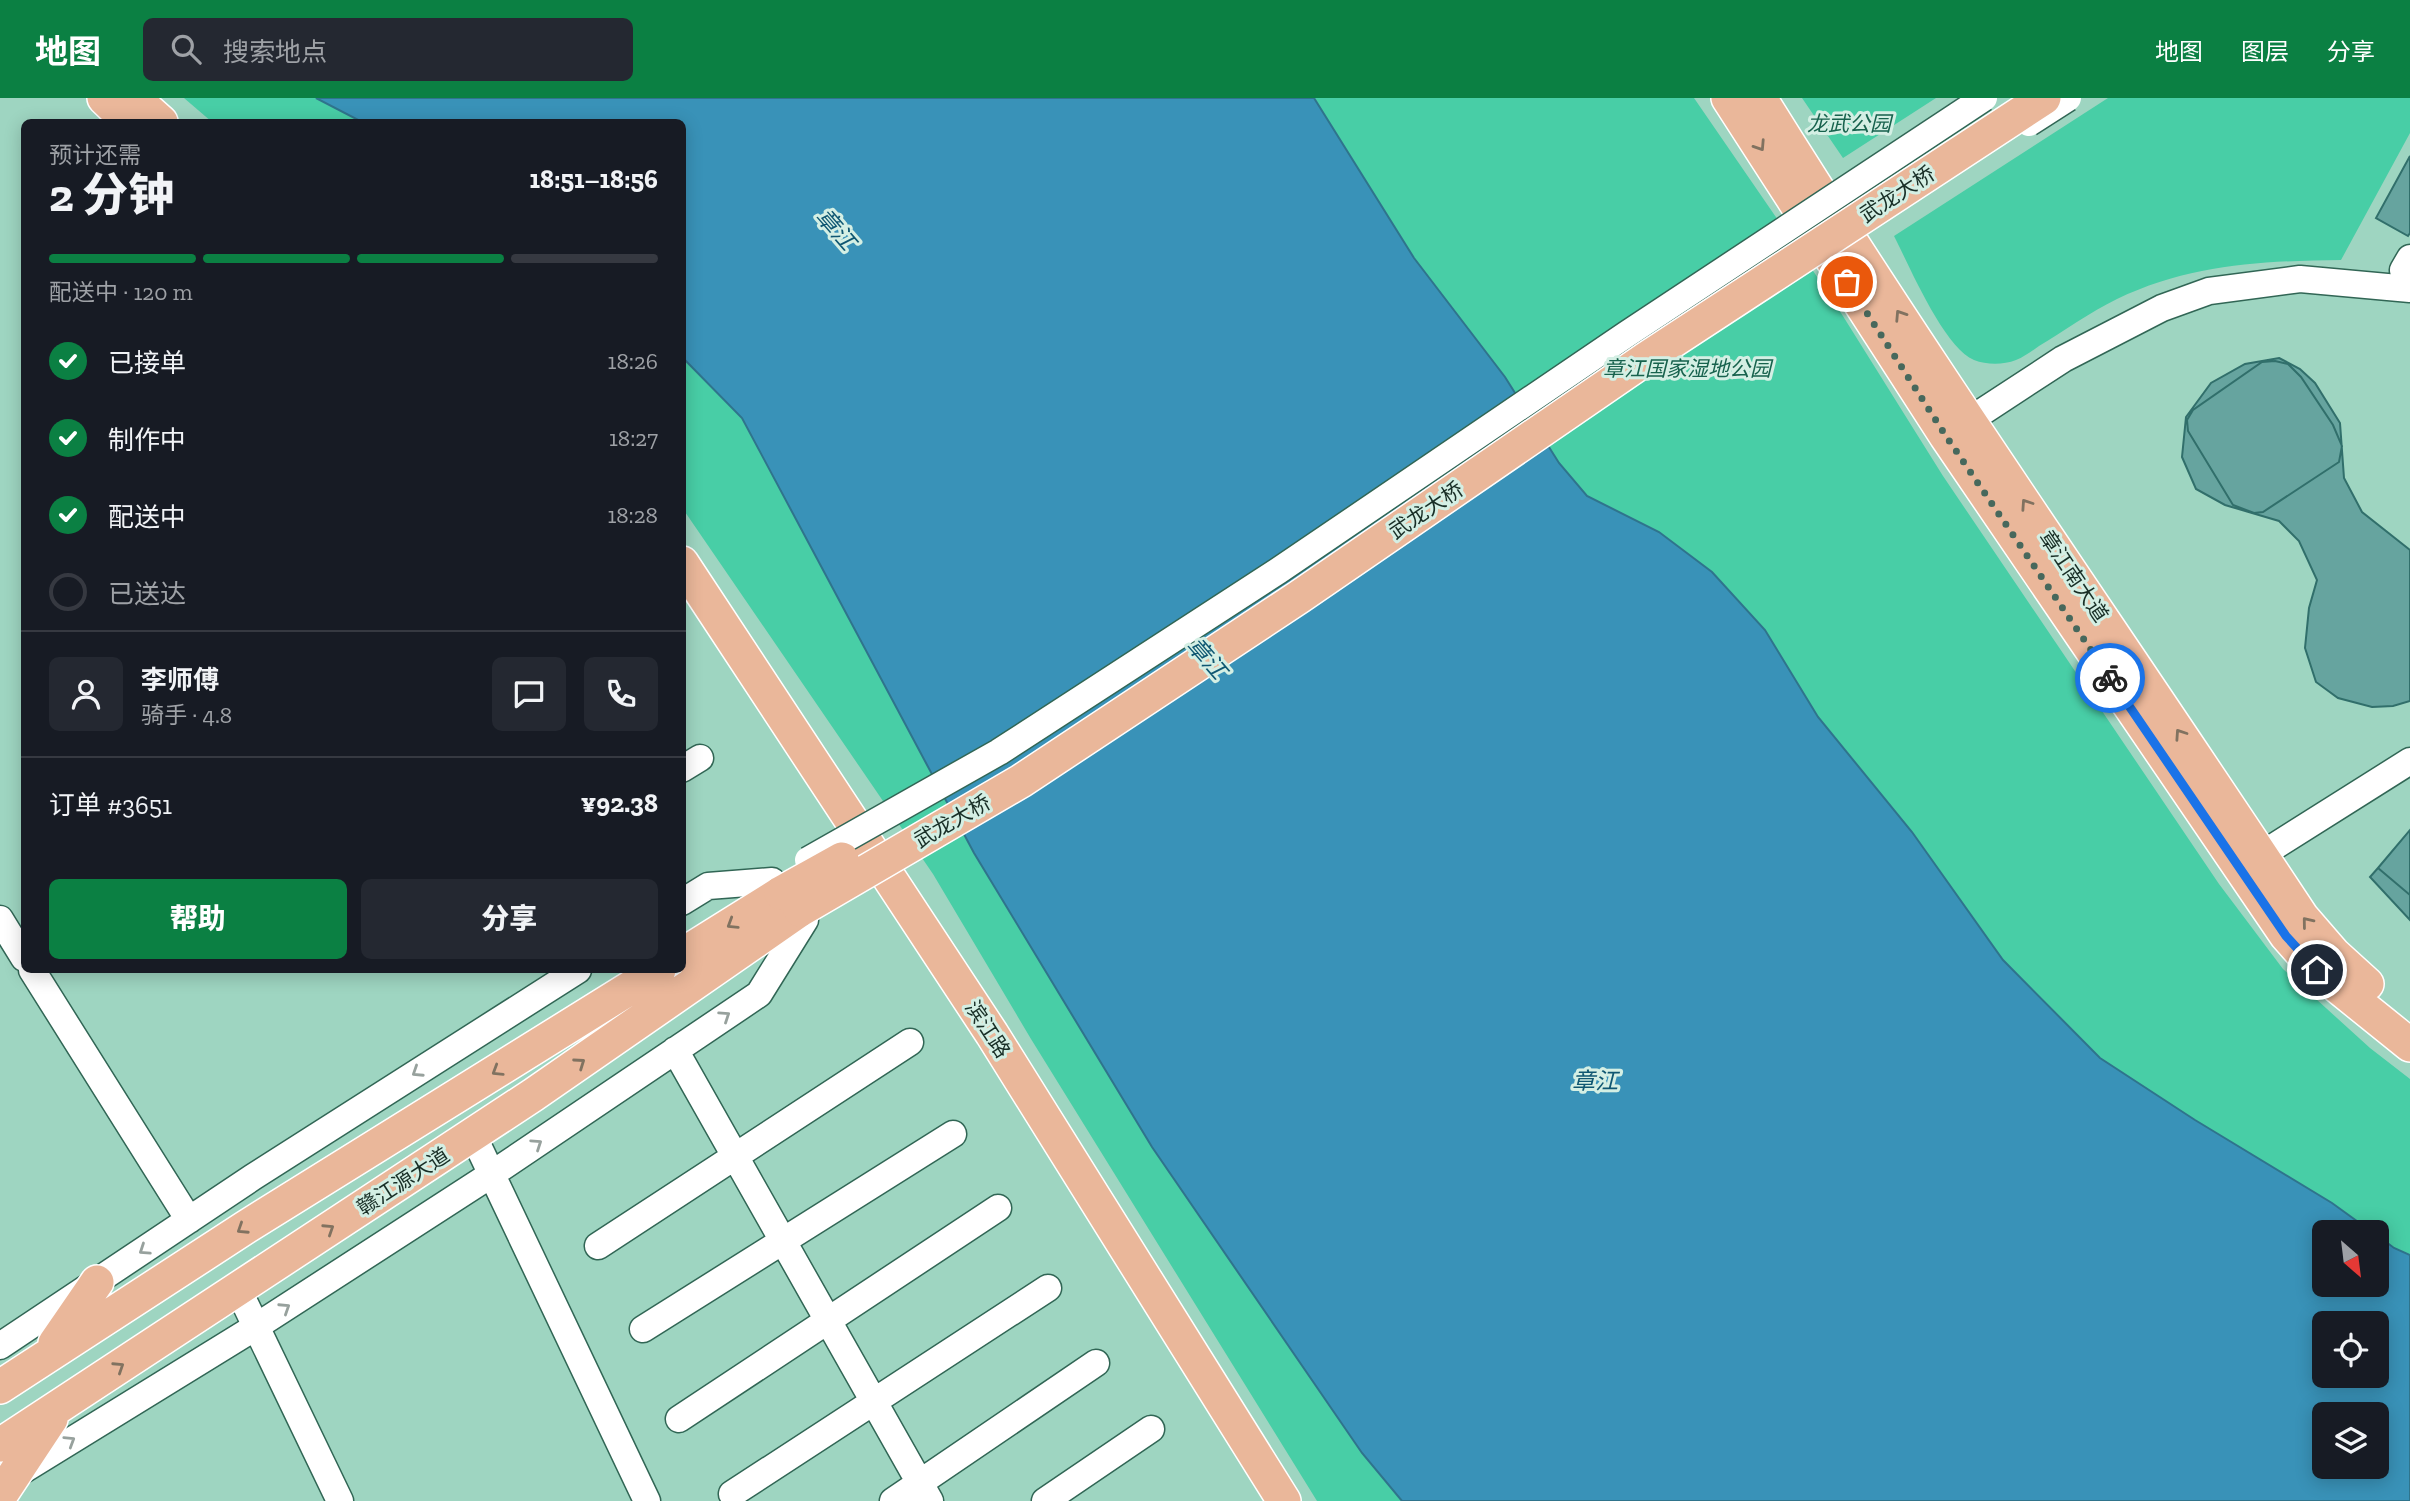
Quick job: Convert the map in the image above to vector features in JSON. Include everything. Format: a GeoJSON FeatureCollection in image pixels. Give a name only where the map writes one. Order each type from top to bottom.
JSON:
{"type":"FeatureCollection","features":[{"type":"Feature","properties":{"kind":"main road"},"geometry":{"type":"LineString","coordinates":[[104,98],[126,119]]}},
{"type":"Feature","properties":{"kind":"main road"},"geometry":{"type":"LineString","coordinates":[[134,98],[158,119]]}},
{"type":"Feature","properties":{"kind":"main road"},"geometry":{"type":"LineString","coordinates":[[1728,98],[1801,187]]}},
{"type":"Feature","properties":{"kind":"main road"},"geometry":{"type":"LineString","coordinates":[[1759,98],[1801,187]]}},
{"type":"Feature","properties":{"kind":"main road","name":"武龙大桥"},"geometry":{"type":"LineString","coordinates":[[789,901],[1010,764],[1285,581],[1634,341],[2003,98]]}},
{"type":"Feature","properties":{"kind":"main road","name":"武龙大桥"},"geometry":{"type":"LineString","coordinates":[[789,901],[1021,781],[1299,597],[1647,358],[2044,98]]}},
{"type":"Feature","properties":{"kind":"main road","name":"章江南大道"},"geometry":{"type":"LineString","coordinates":[[1801,187],[2286,936],[2317,970],[2410,1045]]}},
{"type":"Feature","properties":{"kind":"main road","name":"章江南大道"},"geometry":{"type":"LineString","coordinates":[[1958,428],[2261,855],[2302,918],[2334,954],[2410,1019]]}},
{"type":"Feature","properties":{"kind":"main road","name":"滨江路"},"geometry":{"type":"LineString","coordinates":[[686,569],[992,1034],[1284,1501]]}},
{"type":"Feature","properties":{"kind":"main road","name":"滨江路"},"geometry":{"type":"LineString","coordinates":[[686,606],[970,1032],[1259,1501]]}},
{"type":"Feature","properties":{"kind":"main road"},"geometry":{"type":"LineString","coordinates":[[686,953],[789,901]]}},
{"type":"Feature","properties":{"kind":"main road","name":"赣江源大道"},"geometry":{"type":"LineString","coordinates":[[0,1445],[473,1135],[789,901]]}},
{"type":"Feature","properties":{"kind":"main road","name":"赣江源大道"},"geometry":{"type":"LineString","coordinates":[[18,1372],[654,973]]}},
{"type":"Feature","properties":{"kind":"main road"},"geometry":{"type":"LineString","coordinates":[[18,1372],[97,1282]]}},
{"type":"Feature","properties":{"kind":"main road"},"geometry":{"type":"LineString","coordinates":[[6,1487],[59,1406]]}},
{"type":"Feature","properties":{"kind":"street"},"geometry":{"type":"LineString","coordinates":[[6,1487],[492,1174],[759,994],[789,901],[999,752],[1278,571],[1984,98]]}},
{"type":"Feature","properties":{"kind":"street"},"geometry":{"type":"LineString","coordinates":[[686,900],[708,886],[789,901],[1031,788],[2068,98]]}},
{"type":"Feature","properties":{"kind":"street"},"geometry":{"type":"LineString","coordinates":[[1958,428],[2063,359],[2162,308],[2209,291],[2300,279],[2409,289],[2403,271],[2410,258]]}},
{"type":"Feature","properties":{"kind":"street"},"geometry":{"type":"LineString","coordinates":[[2261,855],[2410,761]]}},
{"type":"Feature","properties":{"kind":"street"},"geometry":{"type":"LineString","coordinates":[[0,919],[21,953]]}},
{"type":"Feature","properties":{"kind":"street"},"geometry":{"type":"LineString","coordinates":[[34,973],[189,1220]]}},
{"type":"Feature","properties":{"kind":"street"},"geometry":{"type":"LineString","coordinates":[[0,1346],[189,1220],[573,973]]}},
{"type":"Feature","properties":{"kind":"street"},"geometry":{"type":"LineString","coordinates":[[598,1246],[910,1042]]}},
{"type":"Feature","properties":{"kind":"street"},"geometry":{"type":"LineString","coordinates":[[675,1050],[925,1492]]}},
{"type":"Feature","properties":{"kind":"street"},"geometry":{"type":"LineString","coordinates":[[643,1329],[953,1134]]}},
{"type":"Feature","properties":{"kind":"street"},"geometry":{"type":"LineString","coordinates":[[473,1135],[647,1501]]}},
{"type":"Feature","properties":{"kind":"street"},"geometry":{"type":"LineString","coordinates":[[679,1419],[998,1208]]}},
{"type":"Feature","properties":{"kind":"street"},"geometry":{"type":"LineString","coordinates":[[732,1494],[1048,1288]]}},
{"type":"Feature","properties":{"kind":"street"},"geometry":{"type":"LineString","coordinates":[[238,1289],[340,1501]]}},
{"type":"Feature","properties":{"kind":"street"},"geometry":{"type":"LineString","coordinates":[[893,1501],[925,1492],[1096,1363]]}},
{"type":"Feature","properties":{"kind":"street"},"geometry":{"type":"LineString","coordinates":[[1045,1501],[1151,1429]]}},
{"type":"Feature","properties":{"kind":"green space"},"geometry":{"type":"Polygon","coordinates":[[[184,98],[316,98],[356,119],[208,119],[184,98]]]}},
{"type":"Feature","properties":{"kind":"green space","name":"章江国家湿地公园"},"geometry":{"type":"Polygon","coordinates":[[[1314,98],[1694,98],[1831,297],[1943,476],[2219,884],[2283,969],[2370,1048],[2410,1079],[2410,1255],[2389,1244],[2389,1220],[2355,1220],[2100,1058],[2003,960],[1912,832],[1818,717],[1765,630],[1712,572],[1659,532],[1587,496],[1559,463],[1505,377],[1414,258],[1314,98]]]}},
{"type":"Feature","properties":{"kind":"green space","name":"龙武公园"},"geometry":{"type":"Polygon","coordinates":[[[1802,98],[1936,98],[1843,158],[1802,98]]]}},
{"type":"Feature","properties":{"kind":"green space"},"geometry":{"type":"Polygon","coordinates":[[[2108,98],[2410,98],[2410,133],[2341,260],[2254,264],[2172,278],[2107,304],[2016,360],[1995,364],[1974,360],[1951,340],[1939,323],[1894,236],[2108,98]]]}},
{"type":"Feature","properties":{"kind":"green space"},"geometry":{"type":"Polygon","coordinates":[[[686,362],[742,417],[974,853],[1152,1147],[1362,1453],[1402,1501],[1317,1501],[1031,1039],[933,874],[686,513],[686,362]]]}},
{"type":"Feature","properties":{"kind":"water","name":"章江"},"geometry":{"type":"Polygon","coordinates":[[[316,98],[1314,98],[1414,258],[1505,377],[1559,463],[1587,496],[1659,532],[1712,572],[1765,630],[1818,717],[1912,832],[2003,960],[2100,1058],[2355,1220],[2312,1220],[2312,1297],[2389,1297],[2389,1244],[2410,1255],[2410,1501],[1402,1501],[1362,1453],[1152,1147],[974,853],[742,418],[686,361],[686,119],[356,119],[316,98]]]}},
{"type":"Feature","properties":{"kind":"building"},"geometry":{"type":"Polygon","coordinates":[[[2410,156],[2410,233],[2408,236],[2376,218],[2410,156]]]}},
{"type":"Feature","properties":{"kind":"building"},"geometry":{"type":"Polygon","coordinates":[[[2279,358],[2300,369],[2315,383],[2340,423],[2344,478],[2362,512],[2410,550],[2410,701],[2393,706],[2372,707],[2338,698],[2316,682],[2305,648],[2309,608],[2317,580],[2299,541],[2279,521],[2225,505],[2196,489],[2182,457],[2186,417],[2211,383],[2245,364],[2279,358]]]}},
{"type":"Feature","properties":{"kind":"building"},"geometry":{"type":"Polygon","coordinates":[[[2262,362],[2288,364],[2301,377],[2333,425],[2342,446],[2339,462],[2263,512],[2254,513],[2233,505],[2188,431],[2187,420],[2193,410],[2262,362]]]}},
{"type":"Feature","properties":{"kind":"building"},"geometry":{"type":"Polygon","coordinates":[[[2410,830],[2410,895],[2378,868],[2410,830]]]}},
{"type":"Feature","properties":{"kind":"building"},"geometry":{"type":"Polygon","coordinates":[[[2378,868],[2410,895],[2410,920],[2370,877],[2378,868]]]}},
{"type":"Feature","properties":{"kind":"way so far"},"geometry":{"type":"LineString","coordinates":[[1847,282],[1946,436],[2110,678]]}},
{"type":"Feature","properties":{"kind":"route"},"geometry":{"type":"LineString","coordinates":[[2110,678],[2286,936],[2317,970]]}}]}
